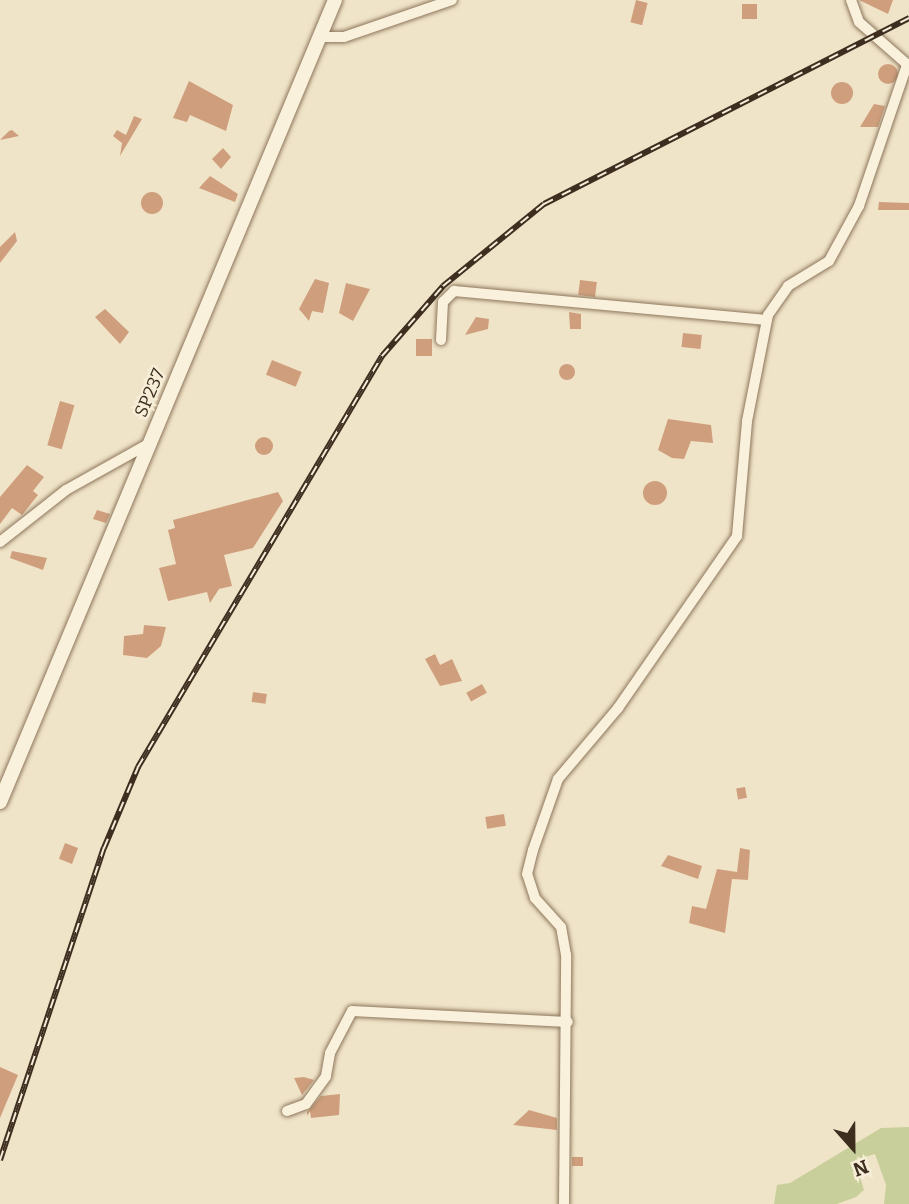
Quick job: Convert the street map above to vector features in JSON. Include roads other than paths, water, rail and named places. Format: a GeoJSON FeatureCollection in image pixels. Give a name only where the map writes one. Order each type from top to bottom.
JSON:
{"type":"FeatureCollection","features":[{"type":"Feature","properties":{"kind":"main road","name":"SP237"},"geometry":{"type":"LineString","coordinates":[[0,802],[335,0]]}},
{"type":"Feature","properties":{"kind":"street"},"geometry":{"type":"LineString","coordinates":[[320,37],[344,37],[452,0]]}},
{"type":"Feature","properties":{"kind":"street"},"geometry":{"type":"LineString","coordinates":[[564,1204],[568,1023],[561,927],[535,898],[527,874],[558,779],[626,698],[737,536],[747,421],[767,320],[788,286],[829,261],[859,206],[908,66],[859,22],[851,0]]}},
{"type":"Feature","properties":{"kind":"street"},"geometry":{"type":"LineString","coordinates":[[441,340],[443,302],[454,291],[767,320]]}},
{"type":"Feature","properties":{"kind":"street"},"geometry":{"type":"LineString","coordinates":[[0,542],[66,490],[149,443]]}},
{"type":"Feature","properties":{"kind":"street"},"geometry":{"type":"LineString","coordinates":[[286,1111],[306,1104],[327,1076],[330,1053],[352,1010],[568,1023]]}},
{"type":"Feature","properties":{"kind":"railway"},"geometry":{"type":"LineString","coordinates":[[0,1160],[104,848],[138,767],[382,356],[443,286],[544,204],[909,18]]}}]}
